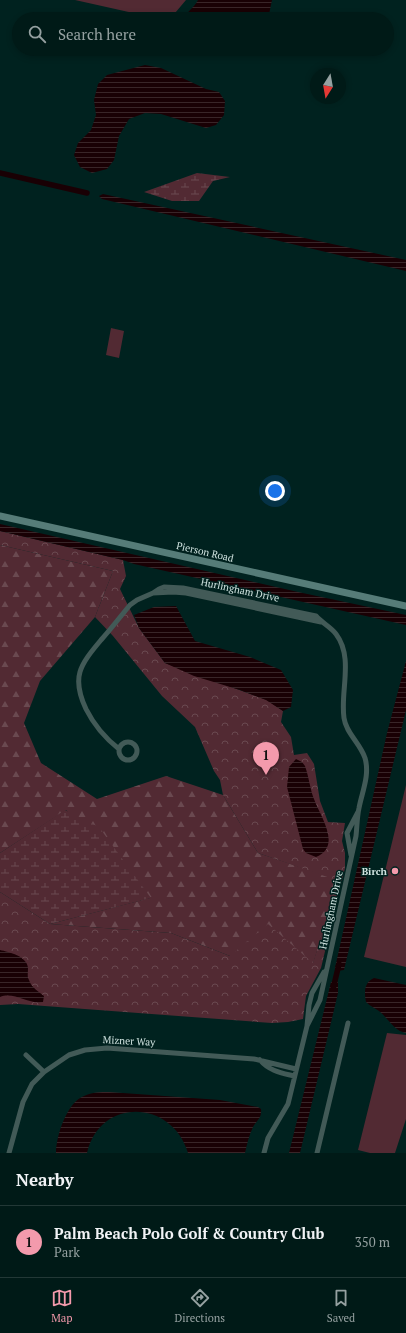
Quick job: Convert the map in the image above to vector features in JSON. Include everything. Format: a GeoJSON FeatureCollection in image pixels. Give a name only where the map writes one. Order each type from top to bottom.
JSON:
{"type":"FeatureCollection","features":[{"type":"Feature","properties":{"kind":"street","name":"Pierson Road"},"geometry":{"type":"LineString","coordinates":[[0,516],[406,606]]}},
{"type":"Feature","properties":{"kind":"street","name":"Hurlingham Drive"},"geometry":{"type":"LineString","coordinates":[[119,749],[102,733],[89,714],[80,694],[78,680],[80,671],[88,656],[130,605],[153,593],[159,588],[183,588],[316,616],[335,632],[343,648],[345,664],[343,713],[350,733],[362,751],[365,759],[366,776],[352,856],[320,1000],[307,1026]]}},
{"type":"Feature","properties":{"kind":"street","name":"Hurlingham Drive"},"geometry":{"type":"LineString","coordinates":[[352,856],[347,833],[359,810]]}},
{"type":"Feature","properties":{"kind":"street","name":"Hurlingham Drive"},"geometry":{"type":"LineString","coordinates":[[264,1153],[268,1138],[286,1108],[307,1026],[312,993],[327,968]]}},
{"type":"Feature","properties":{"kind":"street"},"geometry":{"type":"LineString","coordinates":[[317,1153],[348,1023]]}},
{"type":"Feature","properties":{"kind":"street","name":"Mizner Way"},"geometry":{"type":"LineString","coordinates":[[9,1153],[23,1102],[32,1084],[44,1072],[69,1055],[96,1048],[107,1048],[260,1060],[296,1069]]}},
{"type":"Feature","properties":{"kind":"street"},"geometry":{"type":"LineString","coordinates":[[26,1055],[44,1072]]}},
{"type":"Feature","properties":{"kind":"street"},"geometry":{"type":"LineString","coordinates":[[260,1060],[265,1066],[272,1070],[294,1076]]}},
{"type":"Feature","properties":{"kind":"green space"},"geometry":{"type":"Polygon","coordinates":[[[75,0],[186,0],[176,12],[129,12],[75,0]]]}},
{"type":"Feature","properties":{"kind":"green space"},"geometry":{"type":"Polygon","coordinates":[[[197,173],[230,177],[213,181],[199,201],[172,201],[144,192],[197,173]]]}},
{"type":"Feature","properties":{"kind":"green space"},"geometry":{"type":"Polygon","coordinates":[[[111,328],[124,331],[119,358],[106,355],[111,328]]]}},
{"type":"Feature","properties":{"kind":"green space"},"geometry":{"type":"Polygon","coordinates":[[[0,531],[123,560],[126,576],[120,589],[139,628],[165,663],[267,700],[283,711],[281,722],[291,737],[294,755],[307,753],[314,764],[320,801],[328,822],[345,823],[342,841],[345,853],[345,868],[321,968],[306,996],[303,1019],[272,1023],[18,1004],[0,1005],[0,892],[50,924],[171,933],[230,956],[268,924],[313,963],[329,911],[336,880],[258,853],[223,795],[220,780],[214,771],[195,727],[162,696],[113,636],[95,617],[113,571],[0,545],[0,531]]]}},
{"type":"Feature","properties":{"kind":"green space"},"geometry":{"type":"Polygon","coordinates":[[[0,545],[113,571],[95,617],[40,681],[24,723],[41,763],[97,799],[166,776],[223,795],[258,853],[336,879],[329,911],[313,964],[230,956],[171,933],[50,924],[150,898],[66,810],[0,853],[0,545]]]}},
{"type":"Feature","properties":{"kind":"green space","name":"Birch"},"geometry":{"type":"Polygon","coordinates":[[[406,785],[406,967],[364,957],[406,785]]]}},
{"type":"Feature","properties":{"kind":"green space"},"geometry":{"type":"Polygon","coordinates":[[[65,810],[99,827],[151,898],[50,924],[0,892],[0,853],[65,810]]]}},
{"type":"Feature","properties":{"kind":"green space"},"geometry":{"type":"Polygon","coordinates":[[[387,1033],[406,1035],[406,1119],[395,1153],[370,1153],[358,1150],[387,1033]]]}},
{"type":"Feature","properties":{"kind":"shaded area"},"geometry":{"type":"Polygon","coordinates":[[[198,0],[272,0],[269,12],[189,12],[198,0]]]}},
{"type":"Feature","properties":{"kind":"shaded area"},"geometry":{"type":"Polygon","coordinates":[[[145,65],[161,68],[206,89],[219,92],[225,101],[224,115],[216,125],[206,128],[161,114],[145,113],[129,119],[119,136],[114,160],[107,169],[92,173],[80,167],[74,155],[78,143],[91,130],[96,115],[94,100],[98,84],[107,75],[145,65]]]}},
{"type":"Feature","properties":{"kind":"shaded area"},"geometry":{"type":"Polygon","coordinates":[[[103,194],[406,260],[406,271],[102,199],[99,196],[103,194]]]}},
{"type":"Feature","properties":{"kind":"shaded area"},"geometry":{"type":"Polygon","coordinates":[[[0,524],[406,615],[406,625],[134,564],[123,560],[0,531],[0,524]]]}},
{"type":"Feature","properties":{"kind":"shaded area"},"geometry":{"type":"Polygon","coordinates":[[[176,606],[195,641],[250,657],[281,670],[293,690],[291,707],[283,711],[266,700],[240,690],[194,676],[165,663],[139,628],[134,615],[154,607],[176,606]]]}},
{"type":"Feature","properties":{"kind":"shaded area"},"geometry":{"type":"Polygon","coordinates":[[[406,661],[406,710],[344,970],[337,971],[335,968],[387,733],[406,661]]]}},
{"type":"Feature","properties":{"kind":"shaded area"},"geometry":{"type":"Polygon","coordinates":[[[296,759],[302,762],[305,766],[313,795],[325,823],[329,839],[328,846],[324,852],[316,857],[306,853],[303,849],[287,787],[289,767],[296,759]]]}},
{"type":"Feature","properties":{"kind":"shaded area"},"geometry":{"type":"Polygon","coordinates":[[[0,950],[17,955],[24,960],[28,968],[28,979],[31,985],[44,996],[43,1002],[32,1002],[11,996],[0,997],[0,950]]]}},
{"type":"Feature","properties":{"kind":"shaded area"},"geometry":{"type":"Polygon","coordinates":[[[374,978],[406,985],[406,1033],[398,1030],[379,1011],[366,1002],[365,992],[368,982],[374,978]]]}},
{"type":"Feature","properties":{"kind":"shaded area"},"geometry":{"type":"Polygon","coordinates":[[[331,982],[338,982],[338,993],[300,1153],[289,1153],[331,982]]]}},
{"type":"Feature","properties":{"kind":"shaded area"},"geometry":{"type":"Polygon","coordinates":[[[96,1092],[220,1100],[258,1107],[261,1109],[261,1112],[260,1117],[250,1133],[245,1153],[188,1153],[180,1135],[167,1122],[152,1115],[136,1112],[120,1114],[106,1122],[94,1135],[87,1153],[56,1153],[60,1129],[72,1105],[78,1099],[87,1095],[96,1092]]]}},
{"type":"Feature","properties":{"kind":"waterway"},"geometry":{"type":"LineString","coordinates":[[0,173],[87,193]]}},
{"type":"Feature","properties":{"kind":"waterway"},"geometry":{"type":"LineString","coordinates":[[333,989],[339,964]]}},
{"type":"Feature","properties":{"kind":"place","name":"Palm Beach Polo Golf & Country Club"},"geometry":{"type":"Point","coordinates":[266,775]}},
{"type":"Feature","properties":{"kind":"place","name":"Birch"},"geometry":{"type":"Point","coordinates":[395,871]}}]}
